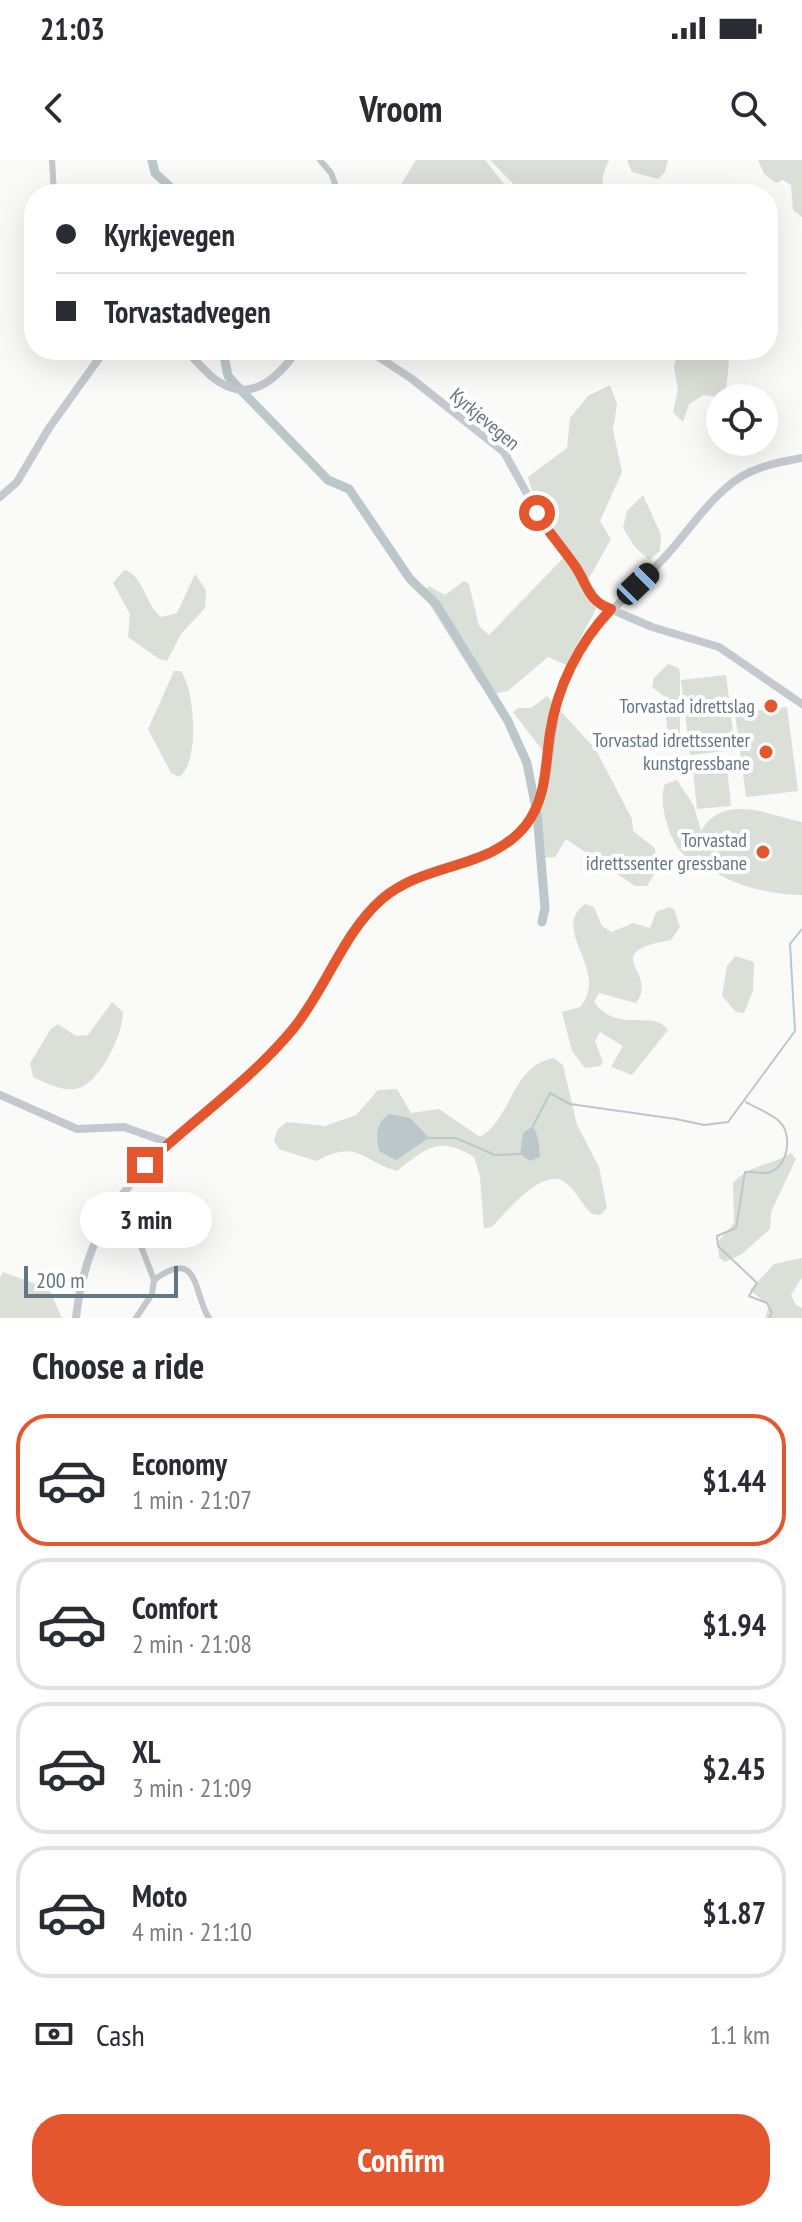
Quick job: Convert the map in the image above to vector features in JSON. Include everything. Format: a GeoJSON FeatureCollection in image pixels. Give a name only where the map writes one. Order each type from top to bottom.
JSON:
{"type":"FeatureCollection","features":[{"type":"Feature","properties":{"kind":"main road"},"geometry":{"type":"LineString","coordinates":[[0,497],[17,482],[49,428],[98,360]]}},
{"type":"Feature","properties":{"kind":"main road"},"geometry":{"type":"LineString","coordinates":[[194,360],[214,378],[246,390],[269,384],[289,360]]}},
{"type":"Feature","properties":{"kind":"main road","name":"Kyrkjevegen"},"geometry":{"type":"LineString","coordinates":[[383,360],[504,452],[548,532],[573,563],[588,593],[611,609],[652,627],[719,647],[802,704]]}},
{"type":"Feature","properties":{"kind":"main road"},"geometry":{"type":"LineString","coordinates":[[76,1318],[89,1253],[118,1197],[169,1143],[291,1032],[361,923],[383,898],[417,876],[494,851],[525,826],[542,794],[551,725],[564,681],[582,646],[611,609],[732,483],[763,467],[802,458]]}},
{"type":"Feature","properties":{"kind":"main road"},"geometry":{"type":"LineString","coordinates":[[0,1095],[77,1129],[124,1127],[169,1143]]}},
{"type":"Feature","properties":{"kind":"street"},"geometry":{"type":"LineString","coordinates":[[52,160],[53,184]]}},
{"type":"Feature","properties":{"kind":"street"},"geometry":{"type":"LineString","coordinates":[[320,160],[335,184]]}},
{"type":"Feature","properties":{"kind":"street"},"geometry":{"type":"LineString","coordinates":[[118,1197],[125,1204],[154,1280],[152,1294],[136,1318]]}},
{"type":"Feature","properties":{"kind":"street"},"geometry":{"type":"LineString","coordinates":[[154,1280],[177,1268],[184,1269],[195,1277],[209,1318]]}},
{"type":"Feature","properties":{"kind":"shaded area"},"geometry":{"type":"Polygon","coordinates":[[[416,160],[485,160],[504,184],[401,184],[416,160]]]}},
{"type":"Feature","properties":{"kind":"shaded area"},"geometry":{"type":"Polygon","coordinates":[[[490,160],[609,160],[603,184],[513,184],[490,160]]]}},
{"type":"Feature","properties":{"kind":"shaded area"},"geometry":{"type":"Polygon","coordinates":[[[627,160],[668,160],[665,172],[658,179],[632,172],[627,160]]]}},
{"type":"Feature","properties":{"kind":"shaded area"},"geometry":{"type":"Polygon","coordinates":[[[758,160],[802,160],[802,217],[793,210],[791,185],[783,180],[776,183],[764,174],[758,160]]]}},
{"type":"Feature","properties":{"kind":"shaded area"},"geometry":{"type":"Polygon","coordinates":[[[676,360],[728,360],[727,384],[706,384],[706,395],[689,404],[683,422],[673,412],[678,389],[676,360]]]}},
{"type":"Feature","properties":{"kind":"shaded area"},"geometry":{"type":"Polygon","coordinates":[[[610,385],[617,404],[613,430],[622,472],[600,521],[611,539],[587,582],[596,609],[566,665],[548,657],[508,691],[493,694],[478,682],[423,594],[429,586],[445,595],[464,581],[469,584],[479,626],[489,635],[569,552],[534,498],[528,477],[567,448],[570,418],[588,396],[610,385]]]}},
{"type":"Feature","properties":{"kind":"shaded area"},"geometry":{"type":"Polygon","coordinates":[[[643,495],[661,535],[660,551],[649,560],[635,547],[623,528],[627,511],[643,495]]]}},
{"type":"Feature","properties":{"kind":"shaded area"},"geometry":{"type":"Polygon","coordinates":[[[124,570],[136,577],[161,617],[177,613],[195,574],[206,590],[205,608],[181,634],[167,661],[159,659],[128,637],[130,614],[113,583],[124,570]]]}},
{"type":"Feature","properties":{"kind":"shaded area"},"geometry":{"type":"Polygon","coordinates":[[[668,664],[679,668],[680,737],[667,728],[664,696],[652,687],[654,678],[668,664]]]}},
{"type":"Feature","properties":{"kind":"shaded area"},"geometry":{"type":"Polygon","coordinates":[[[174,671],[181,671],[186,681],[193,726],[190,757],[179,777],[171,773],[148,729],[174,671]]]}},
{"type":"Feature","properties":{"kind":"shaded area"},"geometry":{"type":"Polygon","coordinates":[[[726,675],[735,750],[690,755],[681,680],[726,675]]]}},
{"type":"Feature","properties":{"kind":"shaded area"},"geometry":{"type":"Polygon","coordinates":[[[547,696],[596,750],[632,819],[633,831],[655,848],[656,871],[647,886],[635,886],[566,839],[555,857],[541,858],[539,830],[546,755],[513,712],[518,708],[531,708],[547,696]]]}},
{"type":"Feature","properties":{"kind":"shaded area","name":"Torvastad idrettssenter kunstgressbane"},"geometry":{"type":"Polygon","coordinates":[[[787,707],[798,791],[746,797],[735,713],[787,707]]]}},
{"type":"Feature","properties":{"kind":"shaded area"},"geometry":{"type":"Polygon","coordinates":[[[726,757],[731,806],[697,809],[692,760],[726,757]]]}},
{"type":"Feature","properties":{"kind":"shaded area"},"geometry":{"type":"Polygon","coordinates":[[[677,780],[694,806],[701,831],[710,819],[733,809],[760,811],[802,822],[802,895],[745,886],[717,873],[700,855],[688,858],[682,853],[671,835],[663,802],[665,784],[677,780]]]}},
{"type":"Feature","properties":{"kind":"shaded area"},"geometry":{"type":"Polygon","coordinates":[[[585,904],[594,907],[602,926],[612,932],[633,923],[650,928],[656,912],[669,907],[674,909],[680,927],[671,940],[649,945],[633,957],[641,982],[636,1003],[599,993],[594,1002],[603,1012],[614,1017],[653,1021],[668,1030],[632,1075],[611,1067],[623,1046],[600,1032],[595,1041],[603,1062],[600,1066],[585,1068],[572,1051],[562,1012],[580,1007],[588,993],[586,965],[573,926],[576,915],[585,904]]]}},
{"type":"Feature","properties":{"kind":"shaded area"},"geometry":{"type":"Polygon","coordinates":[[[735,956],[754,962],[753,991],[744,1013],[736,1012],[722,996],[727,966],[735,956]]]}},
{"type":"Feature","properties":{"kind":"shaded area"},"geometry":{"type":"Polygon","coordinates":[[[112,1002],[123,1012],[122,1021],[115,1045],[93,1078],[76,1089],[65,1089],[33,1077],[30,1063],[51,1029],[58,1024],[76,1036],[88,1035],[112,1002]]]}},
{"type":"Feature","properties":{"kind":"shaded area"},"geometry":{"type":"Polygon","coordinates":[[[554,1058],[563,1065],[577,1125],[599,1167],[607,1208],[600,1215],[592,1214],[567,1184],[554,1179],[525,1193],[493,1226],[484,1229],[480,1176],[474,1157],[462,1150],[433,1147],[397,1171],[351,1152],[316,1161],[279,1149],[274,1141],[277,1130],[287,1122],[325,1126],[356,1115],[378,1090],[397,1089],[411,1113],[439,1109],[480,1137],[491,1128],[529,1071],[554,1058]]]}},
{"type":"Feature","properties":{"kind":"shaded area"},"geometry":{"type":"Polygon","coordinates":[[[389,1114],[410,1118],[429,1138],[396,1160],[379,1151],[378,1130],[389,1114]]]}},
{"type":"Feature","properties":{"kind":"shaded area"},"geometry":{"type":"Polygon","coordinates":[[[533,1126],[540,1157],[530,1161],[520,1154],[523,1133],[533,1126]]]}},
{"type":"Feature","properties":{"kind":"shaded area"},"geometry":{"type":"Polygon","coordinates":[[[791,1153],[796,1159],[771,1212],[770,1229],[742,1254],[725,1262],[719,1258],[718,1242],[734,1223],[733,1183],[746,1172],[791,1153]]]}},
{"type":"Feature","properties":{"kind":"shaded area"},"geometry":{"type":"Polygon","coordinates":[[[802,1258],[802,1277],[791,1295],[796,1305],[802,1308],[802,1318],[765,1318],[769,1306],[750,1290],[774,1264],[802,1258]]]}},
{"type":"Feature","properties":{"kind":"shaded area"},"geometry":{"type":"Polygon","coordinates":[[[3,1272],[49,1289],[62,1318],[0,1318],[0,1278],[3,1272]]]}},
{"type":"Feature","properties":{"kind":"waterway"},"geometry":{"type":"LineString","coordinates":[[152,160],[155,173],[167,184]]}},
{"type":"Feature","properties":{"kind":"waterway"},"geometry":{"type":"LineString","coordinates":[[225,360],[228,376],[328,480],[349,489],[410,579],[436,604],[508,721],[527,763],[537,814],[545,908],[542,922]]}},
{"type":"Feature","properties":{"kind":"waterway"},"geometry":{"type":"LineString","coordinates":[[533,1126],[550,1093],[570,1104],[704,1125],[728,1122],[795,1031],[790,944],[802,929]]}},
{"type":"Feature","properties":{"kind":"waterway"},"geometry":{"type":"LineString","coordinates":[[746,1102],[780,1122],[787,1136],[786,1153],[783,1161],[772,1171],[745,1172],[736,1228],[717,1236],[718,1246],[757,1283],[749,1296],[767,1303],[772,1313],[769,1318]]}},
{"type":"Feature","properties":{"kind":"waterway"},"geometry":{"type":"LineString","coordinates":[[429,1138],[456,1138],[495,1155],[520,1154]]}},
{"type":"Feature","properties":{"kind":"place","name":"Torvastad idrettslag"},"geometry":{"type":"Point","coordinates":[771,706]}},
{"type":"Feature","properties":{"kind":"place","name":"Torvastad idrettssenter kunstgressbane"},"geometry":{"type":"Point","coordinates":[766,752]}},
{"type":"Feature","properties":{"kind":"place","name":"Torvastad idrettssenter gressbane"},"geometry":{"type":"Point","coordinates":[763,852]}},
{"type":"Feature","properties":{"kind":"route"},"geometry":{"type":"LineString","coordinates":[[145,1165],[291,1032],[361,923],[383,898],[417,876],[494,851],[515,837],[533,815],[540,800],[551,725],[564,681],[582,646],[611,609],[601,605],[588,593],[573,563],[556,544],[537,513]]}}]}
